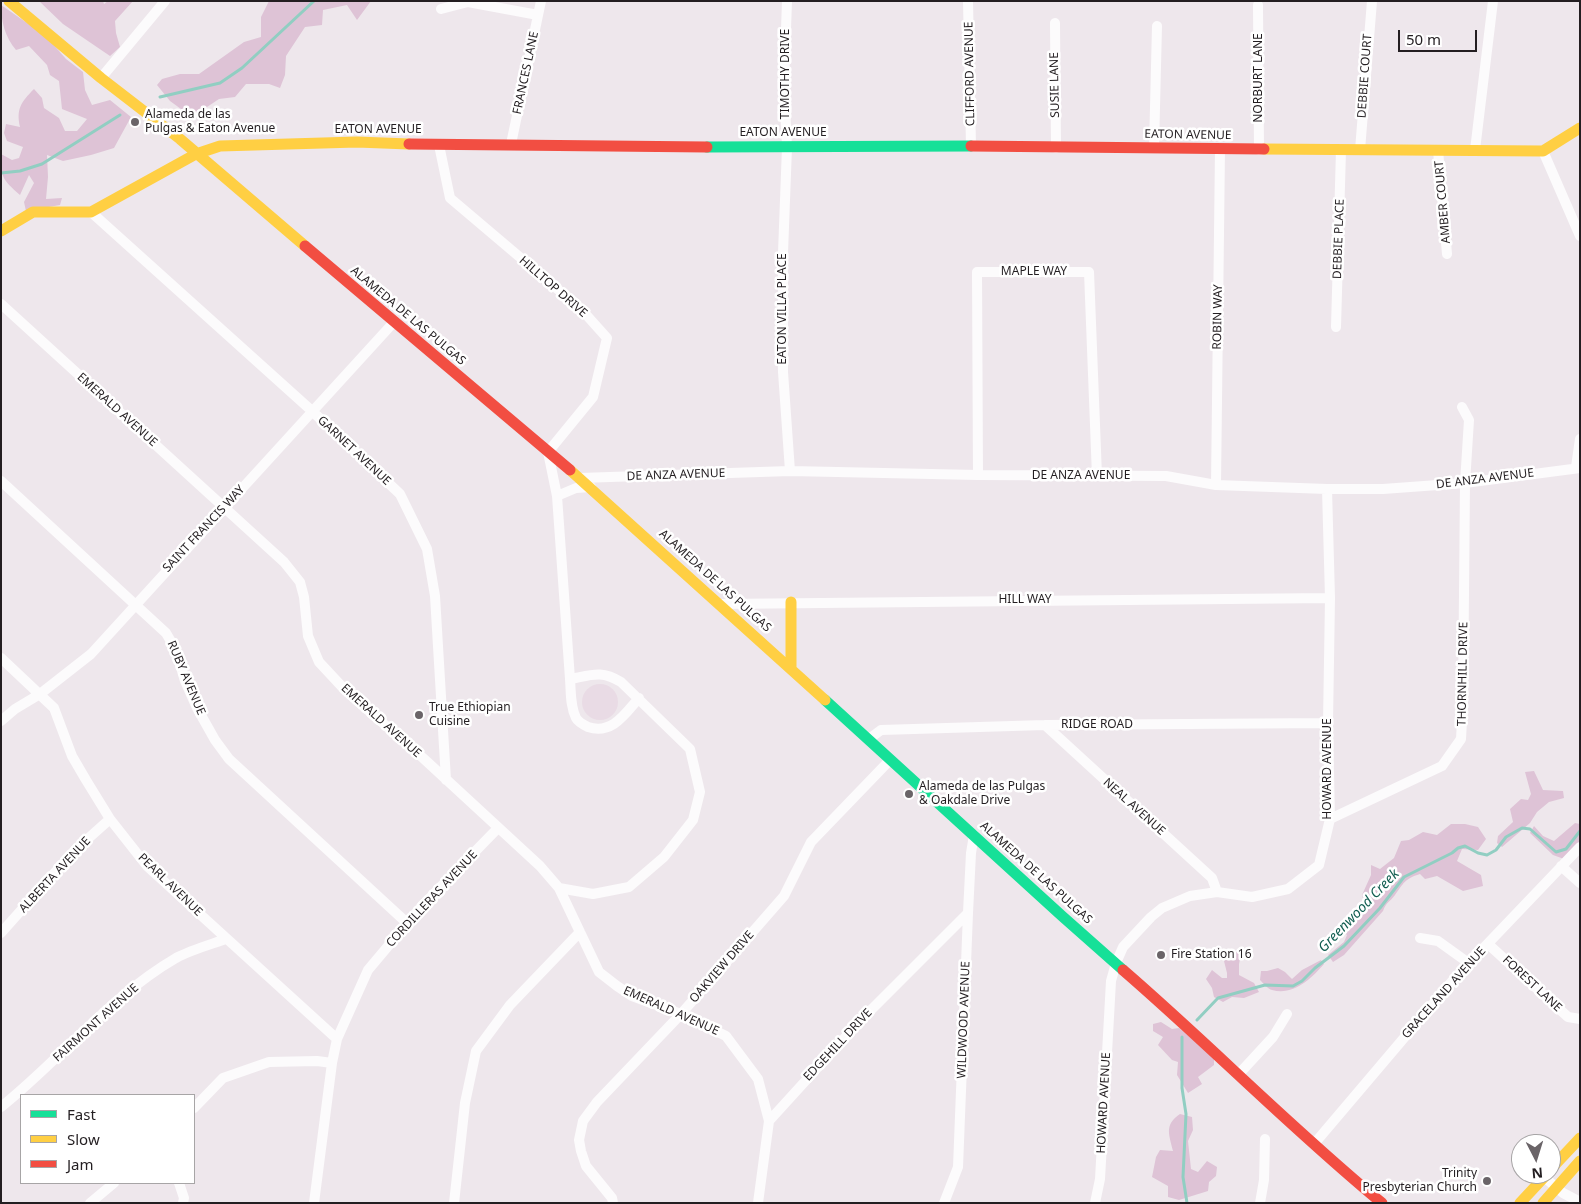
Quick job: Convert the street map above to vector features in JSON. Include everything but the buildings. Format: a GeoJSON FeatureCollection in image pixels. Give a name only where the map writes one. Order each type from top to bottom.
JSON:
{"type":"FeatureCollection","features":[{"type":"Feature","properties":{"kind":"main road","name":"ALAMEDA DE LAS PULGAS"},"geometry":{"type":"LineString","coordinates":[[9,1],[196,154],[580,478],[974,836],[1173,1012],[1205,1045],[1314,1144],[1382,1203]]}},
{"type":"Feature","properties":{"kind":"main road"},"geometry":{"type":"LineString","coordinates":[[1543,151],[1580,128]]}},
{"type":"Feature","properties":{"kind":"main road","name":"EATON AVENUE"},"geometry":{"type":"LineString","coordinates":[[1,231],[34,212],[91,212],[196,154],[220,146],[357,142],[787,147],[971,146],[1543,151]]}},
{"type":"Feature","properties":{"kind":"main road"},"geometry":{"type":"LineString","coordinates":[[791,602],[791,668]]}},
{"type":"Feature","properties":{"kind":"main road"},"geometry":{"type":"LineString","coordinates":[[1561,1158],[1580,1138]]}},
{"type":"Feature","properties":{"kind":"main road"},"geometry":{"type":"LineString","coordinates":[[1543,1203],[1580,1162]]}},
{"type":"Feature","properties":{"kind":"main road"},"geometry":{"type":"LineString","coordinates":[[1520,1203],[1537,1184]]}},
{"type":"Feature","properties":{"kind":"street"},"geometry":{"type":"LineString","coordinates":[[102,78],[165,1]]}},
{"type":"Feature","properties":{"kind":"street","name":"FRANCES LANE"},"geometry":{"type":"LineString","coordinates":[[511,144],[541,1]]}},
{"type":"Feature","properties":{"kind":"street","name":"TIMOTHY DRIVE"},"geometry":{"type":"LineString","coordinates":[[787,1],[784,86],[787,147]]}},
{"type":"Feature","properties":{"kind":"street","name":"CLIFFORD AVENUE"},"geometry":{"type":"LineString","coordinates":[[968,1],[971,146]]}},
{"type":"Feature","properties":{"kind":"street","name":"DEBBIE COURT"},"geometry":{"type":"LineString","coordinates":[[1360,150],[1372,1]]}},
{"type":"Feature","properties":{"kind":"street"},"geometry":{"type":"LineString","coordinates":[[1475,150],[1493,1]]}},
{"type":"Feature","properties":{"kind":"street"},"geometry":{"type":"LineString","coordinates":[[441,10],[468,2],[538,15]]}},
{"type":"Feature","properties":{"kind":"street","name":"NORBURT LANE"},"geometry":{"type":"LineString","coordinates":[[1258,6],[1259,150]]}},
{"type":"Feature","properties":{"kind":"street","name":"SUSIE LANE"},"geometry":{"type":"LineString","coordinates":[[1055,23],[1056,148]]}},
{"type":"Feature","properties":{"kind":"street"},"geometry":{"type":"LineString","coordinates":[[1154,148],[1157,26]]}},
{"type":"Feature","properties":{"kind":"street","name":"HILLTOP DRIVE"},"geometry":{"type":"LineString","coordinates":[[439,144],[450,198],[581,309],[607,338],[593,397],[548,452]]}},
{"type":"Feature","properties":{"kind":"street","name":"EATON VILLA PLACE"},"geometry":{"type":"LineString","coordinates":[[787,147],[783,253],[783,372],[790,471]]}},
{"type":"Feature","properties":{"kind":"street","name":"ROBIN WAY"},"geometry":{"type":"LineString","coordinates":[[1216,485],[1220,149]]}},
{"type":"Feature","properties":{"kind":"street","name":"DEBBIE PLACE"},"geometry":{"type":"LineString","coordinates":[[1336,327],[1341,150]]}},
{"type":"Feature","properties":{"kind":"street","name":"AMBER COURT"},"geometry":{"type":"LineString","coordinates":[[1438,150],[1447,254]]}},
{"type":"Feature","properties":{"kind":"street"},"geometry":{"type":"LineString","coordinates":[[1543,151],[1580,236]]}},
{"type":"Feature","properties":{"kind":"street","name":"GARNET AVENUE"},"geometry":{"type":"LineString","coordinates":[[91,212],[312,411],[400,494],[427,549],[436,596],[446,780]]}},
{"type":"Feature","properties":{"kind":"street","name":"MAPLE WAY"},"geometry":{"type":"LineString","coordinates":[[978,475],[977,272],[1089,272],[1097,476]]}},
{"type":"Feature","properties":{"kind":"street","name":"EMERALD AVENUE"},"geometry":{"type":"LineString","coordinates":[[1,304],[284,562],[300,582],[304,597],[308,636],[319,662],[346,691],[540,866],[559,888],[599,972],[632,996],[681,1014],[726,1036],[758,1078],[769,1121]]}},
{"type":"Feature","properties":{"kind":"street","name":"SAINT FRANCIS WAY"},"geometry":{"type":"LineString","coordinates":[[1,721],[15,709],[40,694],[91,654],[394,322]]}},
{"type":"Feature","properties":{"kind":"street","name":"THORNHILL DRIVE"},"geometry":{"type":"LineString","coordinates":[[1330,819],[1442,766],[1461,740],[1465,483],[1469,420],[1462,407]]}},
{"type":"Feature","properties":{"kind":"street"},"geometry":{"type":"LineString","coordinates":[[1578,467],[1580,439]]}},
{"type":"Feature","properties":{"kind":"street"},"geometry":{"type":"LineString","coordinates":[[548,452],[557,496],[573,710],[577,720],[586,726],[596,729],[607,728],[616,724],[639,698]]}},
{"type":"Feature","properties":{"kind":"street","name":"DE ANZA AVENUE"},"geometry":{"type":"LineString","coordinates":[[580,478],[790,471],[1166,476],[1216,485],[1383,489],[1465,483],[1578,467]]}},
{"type":"Feature","properties":{"kind":"street","name":"RUBY AVENUE"},"geometry":{"type":"LineString","coordinates":[[1,480],[166,633],[176,650],[185,681],[197,708],[228,759],[407,923]]}},
{"type":"Feature","properties":{"kind":"street"},"geometry":{"type":"LineString","coordinates":[[557,496],[576,488],[590,487]]}},
{"type":"Feature","properties":{"kind":"street","name":"HOWARD AVENUE"},"geometry":{"type":"LineString","coordinates":[[1095,1203],[1100,1179],[1111,981],[1123,947],[1162,908],[1190,896],[1217,892],[1252,897],[1288,889],[1319,865],[1330,819],[1328,723],[1330,598],[1327,489]]}},
{"type":"Feature","properties":{"kind":"street","name":"HILL WAY"},"geometry":{"type":"LineString","coordinates":[[720,604],[1330,598]]}},
{"type":"Feature","properties":{"kind":"street","name":"PEARL AVENUE"},"geometry":{"type":"LineString","coordinates":[[1,658],[54,708],[72,756],[110,820],[147,866],[337,1039]]}},
{"type":"Feature","properties":{"kind":"street"},"geometry":{"type":"LineString","coordinates":[[559,888],[593,894],[628,887],[664,856],[693,820],[700,792],[690,749],[621,682],[610,675],[599,674],[570,679]]}},
{"type":"Feature","properties":{"kind":"street","name":"RIDGE ROAD"},"geometry":{"type":"LineString","coordinates":[[869,739],[881,730],[1045,725],[1328,723]]}},
{"type":"Feature","properties":{"kind":"street","name":"NEAL AVENUE"},"geometry":{"type":"LineString","coordinates":[[1045,725],[1212,878],[1217,892]]}},
{"type":"Feature","properties":{"kind":"street","name":"OAKVIEW DRIVE"},"geometry":{"type":"LineString","coordinates":[[613,1203],[612,1198],[586,1166],[579,1140],[583,1121],[597,1102],[681,1014],[784,896],[810,842],[890,760]]}},
{"type":"Feature","properties":{"kind":"street","name":"ALBERTA AVENUE"},"geometry":{"type":"LineString","coordinates":[[1,933],[73,852],[110,820]]}},
{"type":"Feature","properties":{"kind":"street","name":"CORDILLERAS AVENUE"},"geometry":{"type":"LineString","coordinates":[[314,1203],[332,1063],[337,1039],[368,970],[407,923],[498,828]]}},
{"type":"Feature","properties":{"kind":"street","name":"WILDWOOD AVENUE"},"geometry":{"type":"LineString","coordinates":[[944,1203],[958,1167],[968,913],[974,836]]}},
{"type":"Feature","properties":{"kind":"street","name":"GRACELAND AVENUE"},"geometry":{"type":"LineString","coordinates":[[1314,1144],[1454,979],[1580,847]]}},
{"type":"Feature","properties":{"kind":"street"},"geometry":{"type":"LineString","coordinates":[[1562,866],[1580,883]]}},
{"type":"Feature","properties":{"kind":"street","name":"EDGEHILL DRIVE"},"geometry":{"type":"LineString","coordinates":[[769,1121],[859,1022],[968,913]]}},
{"type":"Feature","properties":{"kind":"street"},"geometry":{"type":"LineString","coordinates":[[454,1203],[465,1103],[476,1051],[510,1005],[580,932]]}},
{"type":"Feature","properties":{"kind":"street"},"geometry":{"type":"LineString","coordinates":[[1420,938],[1438,941],[1470,964]]}},
{"type":"Feature","properties":{"kind":"street","name":"FAIRMONT AVENUE"},"geometry":{"type":"LineString","coordinates":[[1,1107],[117,1002],[142,982],[177,958],[226,939]]}},
{"type":"Feature","properties":{"kind":"street","name":"FOREST LANE"},"geometry":{"type":"LineString","coordinates":[[1488,944],[1568,1017],[1580,1019]]}},
{"type":"Feature","properties":{"kind":"street"},"geometry":{"type":"LineString","coordinates":[[1238,1075],[1273,1037],[1287,1014]]}},
{"type":"Feature","properties":{"kind":"street"},"geometry":{"type":"LineString","coordinates":[[195,1107],[223,1078],[269,1062],[316,1061],[332,1063]]}},
{"type":"Feature","properties":{"kind":"street"},"geometry":{"type":"LineString","coordinates":[[758,1203],[769,1121]]}},
{"type":"Feature","properties":{"kind":"street"},"geometry":{"type":"LineString","coordinates":[[1260,1203],[1264,1180],[1265,1139]]}},
{"type":"Feature","properties":{"kind":"street"},"geometry":{"type":"LineString","coordinates":[[90,1203],[113,1184]]}},
{"type":"Feature","properties":{"kind":"street"},"geometry":{"type":"LineString","coordinates":[[179,1184],[184,1198],[183,1203]]}},
{"type":"Feature","properties":{"kind":"street"},"geometry":{"type":"LineString","coordinates":[[1555,1184],[1563,1193],[1580,1202]]}},
{"type":"Feature","properties":{"kind":"shaded area"},"geometry":{"type":"Polygon","coordinates":[[[39,1],[103,1],[104,4],[108,1],[133,1],[115,21],[120,47],[110,56],[63,24],[39,1]]]}},
{"type":"Feature","properties":{"kind":"shaded area"},"geometry":{"type":"Polygon","coordinates":[[[269,1],[371,1],[357,20],[347,5],[323,10],[322,25],[305,27],[286,56],[285,75],[280,88],[269,84],[246,84],[235,97],[219,99],[192,117],[170,101],[157,85],[162,79],[180,74],[199,74],[244,42],[261,37],[261,17],[269,1]]]}},
{"type":"Feature","properties":{"kind":"shaded area"},"geometry":{"type":"Polygon","coordinates":[[[1,5],[46,36],[66,59],[83,72],[85,90],[92,105],[110,100],[131,117],[114,148],[63,161],[47,155],[46,199],[62,198],[60,205],[26,211],[24,202],[34,183],[29,175],[20,195],[4,178],[1,168],[1,154],[12,160],[19,158],[23,147],[7,141],[4,133],[6,124],[20,127],[19,110],[34,89],[42,98],[44,108],[59,118],[65,131],[77,131],[87,119],[62,109],[59,81],[50,75],[47,65],[29,46],[16,50],[12,45],[4,29],[1,5]]]}},
{"type":"Feature","properties":{"kind":"shaded area"},"geometry":{"type":"Polygon","coordinates":[[[600,684],[612,690],[618,702],[612,714],[600,720],[588,714],[582,702],[588,690],[600,684]]]}},
{"type":"Feature","properties":{"kind":"shaded area"},"geometry":{"type":"Polygon","coordinates":[[[1534,771],[1543,790],[1563,791],[1564,798],[1549,802],[1537,812],[1530,823],[1502,847],[1497,843],[1498,836],[1513,822],[1510,809],[1521,799],[1528,800],[1531,794],[1525,772],[1534,771]]]}},
{"type":"Feature","properties":{"kind":"shaded area"},"geometry":{"type":"Polygon","coordinates":[[[1575,823],[1580,824],[1580,844],[1564,859],[1553,855],[1530,833],[1534,826],[1543,836],[1554,841],[1575,823]]]}},
{"type":"Feature","properties":{"kind":"shaded area"},"geometry":{"type":"Polygon","coordinates":[[[1451,824],[1465,824],[1478,827],[1486,839],[1478,850],[1462,849],[1457,861],[1481,875],[1483,886],[1463,891],[1437,876],[1425,879],[1420,874],[1407,880],[1383,911],[1344,955],[1333,962],[1328,955],[1344,942],[1347,935],[1339,928],[1347,920],[1357,919],[1365,905],[1362,895],[1371,875],[1371,865],[1380,869],[1394,858],[1401,841],[1409,840],[1423,832],[1437,835],[1451,824]]]}},
{"type":"Feature","properties":{"kind":"shaded area"},"geometry":{"type":"Polygon","coordinates":[[[1234,951],[1241,954],[1239,975],[1254,983],[1259,992],[1244,998],[1232,997],[1223,1002],[1214,997],[1212,988],[1206,979],[1212,970],[1222,978],[1227,978],[1224,961],[1234,951]]]}},
{"type":"Feature","properties":{"kind":"shaded area"},"geometry":{"type":"Polygon","coordinates":[[[1321,960],[1324,964],[1319,970],[1301,985],[1287,991],[1272,990],[1260,980],[1261,971],[1278,968],[1292,979],[1302,970],[1321,960]]]}},
{"type":"Feature","properties":{"kind":"shaded area"},"geometry":{"type":"Polygon","coordinates":[[[1161,1022],[1172,1029],[1179,1028],[1214,1057],[1214,1065],[1198,1077],[1202,1084],[1188,1093],[1177,1075],[1178,1062],[1172,1060],[1158,1045],[1163,1037],[1153,1031],[1153,1024],[1161,1022]]]}},
{"type":"Feature","properties":{"kind":"shaded area"},"geometry":{"type":"Polygon","coordinates":[[[1180,1114],[1192,1117],[1193,1130],[1188,1141],[1191,1169],[1198,1172],[1207,1161],[1217,1167],[1216,1176],[1209,1182],[1208,1191],[1179,1200],[1168,1197],[1168,1186],[1152,1177],[1156,1157],[1160,1150],[1173,1151],[1169,1130],[1172,1122],[1180,1114]]]}},
{"type":"Feature","properties":{"kind":"waterway"},"geometry":{"type":"LineString","coordinates":[[160,97],[220,83],[242,68],[314,1]]}},
{"type":"Feature","properties":{"kind":"waterway"},"geometry":{"type":"LineString","coordinates":[[1,173],[20,171],[42,164],[120,115]]}},
{"type":"Feature","properties":{"kind":"waterway","name":"Greenwood Creek"},"geometry":{"type":"LineString","coordinates":[[1197,1020],[1218,998],[1265,985],[1293,986],[1302,981],[1315,968],[1344,946],[1380,908],[1404,877],[1452,853],[1458,848],[1465,846],[1478,853],[1487,855],[1496,850],[1506,837],[1522,828],[1530,829],[1556,852],[1566,849],[1580,831]]}},
{"type":"Feature","properties":{"kind":"waterway","name":"Greenwood Creek"},"geometry":{"type":"LineString","coordinates":[[1182,1037],[1182,1088],[1186,1114],[1183,1177],[1187,1203]]}},
{"type":"Feature","properties":{"kind":"traffic: fast"},"geometry":{"type":"LineString","coordinates":[[707,147],[971,146]]}},
{"type":"Feature","properties":{"kind":"traffic: fast"},"geometry":{"type":"LineString","coordinates":[[825,700],[1123,970]]}},
{"type":"Feature","properties":{"kind":"traffic: slow"},"geometry":{"type":"LineString","coordinates":[[9,1],[101,78],[180,139],[305,246]]}},
{"type":"Feature","properties":{"kind":"traffic: slow"},"geometry":{"type":"LineString","coordinates":[[1264,149],[1543,151],[1580,128]]}},
{"type":"Feature","properties":{"kind":"traffic: slow"},"geometry":{"type":"LineString","coordinates":[[1,231],[33,212],[91,212],[196,154],[220,146],[357,142],[409,144]]}},
{"type":"Feature","properties":{"kind":"traffic: slow"},"geometry":{"type":"LineString","coordinates":[[570,470],[825,700]]}},
{"type":"Feature","properties":{"kind":"traffic: slow"},"geometry":{"type":"LineString","coordinates":[[791,602],[791,668]]}},
{"type":"Feature","properties":{"kind":"traffic: slow"},"geometry":{"type":"LineString","coordinates":[[1561,1158],[1580,1138]]}},
{"type":"Feature","properties":{"kind":"traffic: slow"},"geometry":{"type":"LineString","coordinates":[[1543,1203],[1580,1161]]}},
{"type":"Feature","properties":{"kind":"traffic: slow"},"geometry":{"type":"LineString","coordinates":[[1520,1203],[1538,1184]]}},
{"type":"Feature","properties":{"kind":"traffic: jam"},"geometry":{"type":"LineString","coordinates":[[409,144],[707,147]]}},
{"type":"Feature","properties":{"kind":"traffic: jam"},"geometry":{"type":"LineString","coordinates":[[971,146],[1264,149]]}},
{"type":"Feature","properties":{"kind":"traffic: jam"},"geometry":{"type":"LineString","coordinates":[[305,246],[570,470]]}},
{"type":"Feature","properties":{"kind":"traffic: jam"},"geometry":{"type":"LineString","coordinates":[[1123,970],[1316,1146],[1382,1203]]}},
{"type":"Feature","properties":{"kind":"place","name":"Alameda de las Pulgas & Eaton Avenue"},"geometry":{"type":"Point","coordinates":[135,122]}},
{"type":"Feature","properties":{"kind":"place","name":"True Ethiopian Cuisine"},"geometry":{"type":"Point","coordinates":[419,715]}},
{"type":"Feature","properties":{"kind":"place","name":"Alameda de las Pulgas & Oakdale Drive"},"geometry":{"type":"Point","coordinates":[909,794]}},
{"type":"Feature","properties":{"kind":"place","name":"Fire Station 16"},"geometry":{"type":"Point","coordinates":[1161,955]}},
{"type":"Feature","properties":{"kind":"place","name":"Trinity Presbyterian Church"},"geometry":{"type":"Point","coordinates":[1487,1181]}}]}
